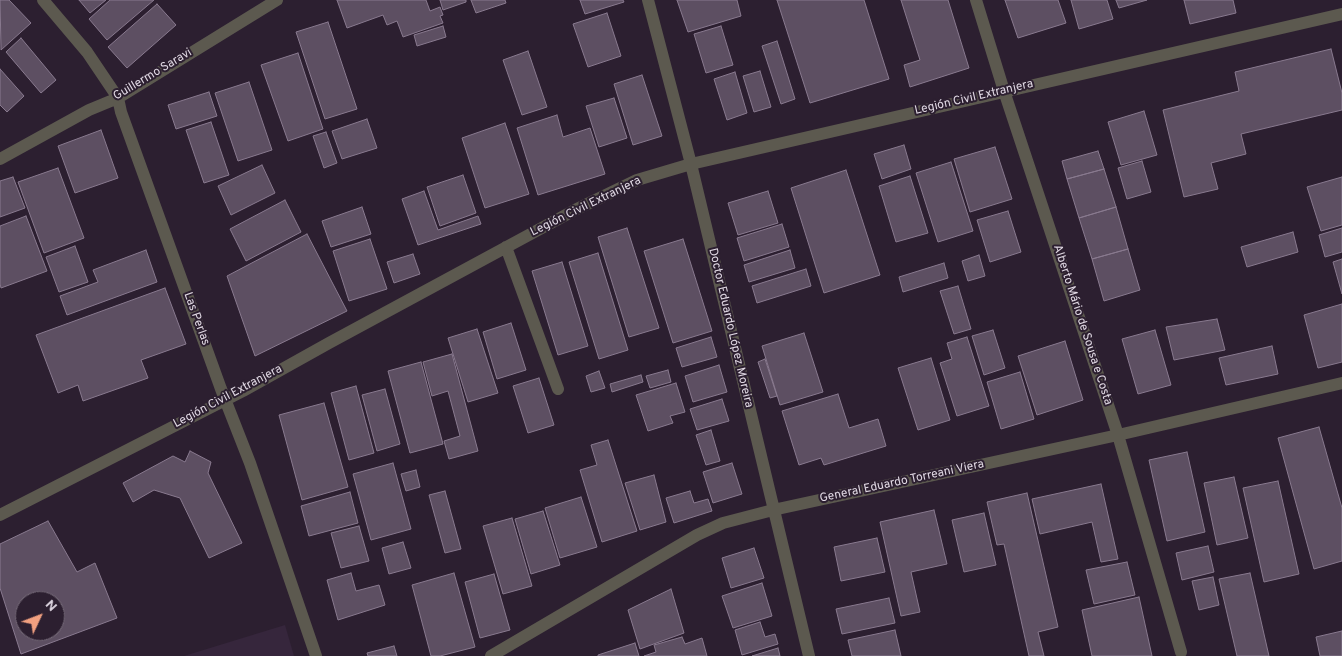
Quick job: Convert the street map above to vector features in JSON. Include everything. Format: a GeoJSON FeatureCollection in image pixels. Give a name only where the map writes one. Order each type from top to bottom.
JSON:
{"type":"FeatureCollection","features":[{"type":"Feature","properties":{"kind":"street","name":"Las Perlas"},"geometry":{"type":"LineString","coordinates":[[43,0],[87,52],[118,98],[121,112],[250,464],[316,656]]}},
{"type":"Feature","properties":{"kind":"street","name":"Guillermo Saravi"},"geometry":{"type":"LineString","coordinates":[[0,159],[89,110],[118,98],[277,0]]}},
{"type":"Feature","properties":{"kind":"street","name":"Doctor Eduardo López Moreira"},"geometry":{"type":"LineString","coordinates":[[648,0],[691,164],[809,656]]}},
{"type":"Feature","properties":{"kind":"street","name":"Alberto Mário de Sousa e Costa"},"geometry":{"type":"LineString","coordinates":[[976,0],[1004,91],[1118,435],[1181,652]]}},
{"type":"Feature","properties":{"kind":"street","name":"Legión Civil Extranjera"},"geometry":{"type":"LineString","coordinates":[[0,515],[226,399],[575,210],[637,180],[691,164],[1342,14]]}},
{"type":"Feature","properties":{"kind":"street"},"geometry":{"type":"LineString","coordinates":[[506,247],[558,389]]}},
{"type":"Feature","properties":{"kind":"street","name":"General Eduardo Torreani Viera"},"geometry":{"type":"LineString","coordinates":[[491,656],[697,535],[723,523],[773,510],[1118,435],[1342,383]]}},
{"type":"Feature","properties":{"kind":"shaded area"},"geometry":{"type":"Polygon","coordinates":[[[285,625],[294,656],[184,656],[285,625]]]}},
{"type":"Feature","properties":{"kind":"building"},"geometry":{"type":"Polygon","coordinates":[[[0,0],[9,0],[31,23],[1,50],[0,0]]]}},
{"type":"Feature","properties":{"kind":"building"},"geometry":{"type":"Polygon","coordinates":[[[79,0],[106,0],[90,13],[79,0]]]}},
{"type":"Feature","properties":{"kind":"building"},"geometry":{"type":"Polygon","coordinates":[[[110,0],[154,0],[107,40],[89,19],[110,0]]]}},
{"type":"Feature","properties":{"kind":"building"},"geometry":{"type":"Polygon","coordinates":[[[337,0],[426,0],[430,11],[440,7],[443,15],[440,16],[443,23],[403,37],[397,21],[387,25],[383,15],[347,28],[337,0]]]}},
{"type":"Feature","properties":{"kind":"building"},"geometry":{"type":"Polygon","coordinates":[[[440,0],[466,0],[466,2],[443,10],[440,0]]]}},
{"type":"Feature","properties":{"kind":"building"},"geometry":{"type":"Polygon","coordinates":[[[471,0],[505,0],[506,3],[476,13],[471,0]]]}},
{"type":"Feature","properties":{"kind":"building"},"geometry":{"type":"Polygon","coordinates":[[[580,0],[623,0],[624,2],[585,14],[580,0]]]}},
{"type":"Feature","properties":{"kind":"building"},"geometry":{"type":"Polygon","coordinates":[[[677,0],[737,0],[741,16],[688,32],[677,0]]]}},
{"type":"Feature","properties":{"kind":"building"},"geometry":{"type":"Polygon","coordinates":[[[777,0],[864,0],[889,79],[810,103],[777,0]]]}},
{"type":"Feature","properties":{"kind":"building"},"geometry":{"type":"Polygon","coordinates":[[[901,0],[948,0],[969,68],[910,87],[904,65],[920,60],[901,0]]]}},
{"type":"Feature","properties":{"kind":"building"},"geometry":{"type":"Polygon","coordinates":[[[1005,0],[1058,0],[1066,23],[1018,38],[1005,0]]]}},
{"type":"Feature","properties":{"kind":"building"},"geometry":{"type":"Polygon","coordinates":[[[1071,0],[1107,0],[1113,19],[1079,29],[1071,0]]]}},
{"type":"Feature","properties":{"kind":"building"},"geometry":{"type":"Polygon","coordinates":[[[1116,0],[1147,0],[1119,8],[1116,0]]]}},
{"type":"Feature","properties":{"kind":"building"},"geometry":{"type":"Polygon","coordinates":[[[1184,0],[1233,0],[1236,13],[1190,24],[1184,0]]]}},
{"type":"Feature","properties":{"kind":"building"},"geometry":{"type":"Polygon","coordinates":[[[157,4],[176,25],[127,68],[108,47],[157,4]]]}},
{"type":"Feature","properties":{"kind":"building"},"geometry":{"type":"Polygon","coordinates":[[[607,13],[621,56],[588,67],[573,24],[607,13]]]}},
{"type":"Feature","properties":{"kind":"building"},"geometry":{"type":"Polygon","coordinates":[[[328,22],[357,109],[325,119],[296,32],[328,22]]]}},
{"type":"Feature","properties":{"kind":"building"},"geometry":{"type":"Polygon","coordinates":[[[443,26],[446,37],[417,46],[414,35],[443,26]]]}},
{"type":"Feature","properties":{"kind":"building"},"geometry":{"type":"Polygon","coordinates":[[[721,26],[733,65],[706,73],[694,34],[721,26]]]}},
{"type":"Feature","properties":{"kind":"building"},"geometry":{"type":"Polygon","coordinates":[[[21,38],[56,80],[41,93],[6,52],[21,38]]]}},
{"type":"Feature","properties":{"kind":"building"},"geometry":{"type":"Polygon","coordinates":[[[777,41],[795,99],[781,104],[762,46],[777,41]]]}},
{"type":"Feature","properties":{"kind":"building"},"geometry":{"type":"Polygon","coordinates":[[[1331,49],[1342,93],[1342,110],[1241,134],[1246,154],[1211,163],[1218,189],[1184,197],[1163,110],[1239,91],[1235,72],[1331,49]]]}},
{"type":"Feature","properties":{"kind":"building"},"geometry":{"type":"Polygon","coordinates":[[[528,51],[547,107],[522,115],[503,60],[528,51]]]}},
{"type":"Feature","properties":{"kind":"building"},"geometry":{"type":"Polygon","coordinates":[[[298,53],[323,129],[288,141],[261,65],[298,53]]]}},
{"type":"Feature","properties":{"kind":"building"},"geometry":{"type":"Polygon","coordinates":[[[0,69],[24,96],[7,112],[0,105],[0,69]]]}},
{"type":"Feature","properties":{"kind":"building"},"geometry":{"type":"Polygon","coordinates":[[[760,71],[771,107],[754,112],[743,76],[760,71]]]}},
{"type":"Feature","properties":{"kind":"building"},"geometry":{"type":"Polygon","coordinates":[[[735,72],[747,113],[727,120],[714,79],[735,72]]]}},
{"type":"Feature","properties":{"kind":"building"},"geometry":{"type":"Polygon","coordinates":[[[642,75],[662,136],[633,145],[614,84],[642,75]]]}},
{"type":"Feature","properties":{"kind":"building"},"geometry":{"type":"Polygon","coordinates":[[[249,82],[272,150],[238,161],[215,93],[249,82]]]}},
{"type":"Feature","properties":{"kind":"building"},"geometry":{"type":"Polygon","coordinates":[[[209,92],[217,116],[176,129],[168,105],[209,92]]]}},
{"type":"Feature","properties":{"kind":"building"},"geometry":{"type":"Polygon","coordinates":[[[614,98],[627,138],[599,147],[586,106],[614,98]]]}},
{"type":"Feature","properties":{"kind":"building"},"geometry":{"type":"Polygon","coordinates":[[[1144,111],[1157,155],[1121,165],[1108,122],[1144,111]]]}},
{"type":"Feature","properties":{"kind":"building"},"geometry":{"type":"Polygon","coordinates":[[[557,115],[563,137],[590,128],[605,174],[538,195],[517,128],[557,115]]]}},
{"type":"Feature","properties":{"kind":"building"},"geometry":{"type":"Polygon","coordinates":[[[367,119],[377,148],[342,159],[332,131],[367,119]]]}},
{"type":"Feature","properties":{"kind":"building"},"geometry":{"type":"Polygon","coordinates":[[[211,122],[229,175],[204,183],[186,130],[211,122]]]}},
{"type":"Feature","properties":{"kind":"building"},"geometry":{"type":"Polygon","coordinates":[[[505,123],[529,194],[485,208],[462,138],[505,123]]]}},
{"type":"Feature","properties":{"kind":"building"},"geometry":{"type":"Polygon","coordinates":[[[101,130],[118,178],[75,193],[58,146],[101,130]]]}},
{"type":"Feature","properties":{"kind":"building"},"geometry":{"type":"Polygon","coordinates":[[[326,132],[337,163],[324,168],[313,136],[326,132]]]}},
{"type":"Feature","properties":{"kind":"building"},"geometry":{"type":"Polygon","coordinates":[[[904,145],[911,169],[882,179],[874,154],[904,145]]]}},
{"type":"Feature","properties":{"kind":"building"},"geometry":{"type":"Polygon","coordinates":[[[995,147],[1012,199],[970,212],[954,159],[995,147]]]}},
{"type":"Feature","properties":{"kind":"building"},"geometry":{"type":"Polygon","coordinates":[[[1098,151],[1104,169],[1067,179],[1062,161],[1098,151]]]}},
{"type":"Feature","properties":{"kind":"building"},"geometry":{"type":"Polygon","coordinates":[[[1142,161],[1151,192],[1127,199],[1118,168],[1142,161]]]}},
{"type":"Feature","properties":{"kind":"building"},"geometry":{"type":"Polygon","coordinates":[[[951,162],[973,231],[938,242],[916,173],[951,162]]]}},
{"type":"Feature","properties":{"kind":"building"},"geometry":{"type":"Polygon","coordinates":[[[262,165],[275,193],[231,215],[218,186],[262,165]]]}},
{"type":"Feature","properties":{"kind":"building"},"geometry":{"type":"Polygon","coordinates":[[[58,168],[84,238],[44,253],[18,182],[58,168]]]}},
{"type":"Feature","properties":{"kind":"building"},"geometry":{"type":"Polygon","coordinates":[[[1104,169],[1116,207],[1079,218],[1067,179],[1104,169]]]}},
{"type":"Feature","properties":{"kind":"building"},"geometry":{"type":"Polygon","coordinates":[[[846,170],[880,275],[824,293],[791,188],[846,170]]]}},
{"type":"Feature","properties":{"kind":"building"},"geometry":{"type":"Polygon","coordinates":[[[463,175],[476,213],[440,226],[427,187],[463,175]]]}},
{"type":"Feature","properties":{"kind":"building"},"geometry":{"type":"Polygon","coordinates":[[[910,176],[928,233],[896,242],[879,186],[910,176]]]}},
{"type":"Feature","properties":{"kind":"building"},"geometry":{"type":"Polygon","coordinates":[[[13,177],[25,208],[0,217],[0,181],[13,177]]]}},
{"type":"Feature","properties":{"kind":"building"},"geometry":{"type":"Polygon","coordinates":[[[1342,177],[1342,225],[1321,231],[1307,187],[1342,177]]]}},
{"type":"Feature","properties":{"kind":"building"},"geometry":{"type":"Polygon","coordinates":[[[424,191],[438,230],[478,216],[481,224],[418,245],[402,199],[424,191]]]}},
{"type":"Feature","properties":{"kind":"building"},"geometry":{"type":"Polygon","coordinates":[[[768,191],[778,223],[738,235],[728,203],[768,191]]]}},
{"type":"Feature","properties":{"kind":"building"},"geometry":{"type":"Polygon","coordinates":[[[285,200],[301,232],[246,261],[230,229],[285,200]]]}},
{"type":"Feature","properties":{"kind":"building"},"geometry":{"type":"Polygon","coordinates":[[[362,207],[371,234],[331,247],[322,221],[362,207]]]}},
{"type":"Feature","properties":{"kind":"building"},"geometry":{"type":"Polygon","coordinates":[[[1116,207],[1128,249],[1092,259],[1079,218],[1116,207]]]}},
{"type":"Feature","properties":{"kind":"building"},"geometry":{"type":"Polygon","coordinates":[[[1008,211],[1021,252],[990,262],[977,220],[1008,211]]]}},
{"type":"Feature","properties":{"kind":"building"},"geometry":{"type":"Polygon","coordinates":[[[26,216],[47,271],[1,288],[0,226],[26,216]]]}},
{"type":"Feature","properties":{"kind":"building"},"geometry":{"type":"Polygon","coordinates":[[[782,224],[789,247],[744,261],[737,238],[782,224]]]}},
{"type":"Feature","properties":{"kind":"building"},"geometry":{"type":"Polygon","coordinates":[[[627,228],[659,328],[629,337],[598,237],[627,228]]]}},
{"type":"Feature","properties":{"kind":"building"},"geometry":{"type":"Polygon","coordinates":[[[1342,228],[1342,252],[1325,257],[1319,235],[1342,228]]]}},
{"type":"Feature","properties":{"kind":"building"},"geometry":{"type":"Polygon","coordinates":[[[1293,232],[1298,252],[1247,267],[1241,247],[1293,232]]]}},
{"type":"Feature","properties":{"kind":"building"},"geometry":{"type":"Polygon","coordinates":[[[307,234],[347,311],[255,356],[227,276],[307,234]]]}},
{"type":"Feature","properties":{"kind":"building"},"geometry":{"type":"Polygon","coordinates":[[[370,239],[387,289],[349,301],[333,251],[370,239]]]}},
{"type":"Feature","properties":{"kind":"building"},"geometry":{"type":"Polygon","coordinates":[[[683,239],[712,331],[673,343],[644,251],[683,239]]]}},
{"type":"Feature","properties":{"kind":"building"},"geometry":{"type":"Polygon","coordinates":[[[75,246],[88,282],[59,292],[46,257],[75,246]]]}},
{"type":"Feature","properties":{"kind":"building"},"geometry":{"type":"Polygon","coordinates":[[[1128,249],[1140,290],[1104,301],[1092,259],[1128,249]]]}},
{"type":"Feature","properties":{"kind":"building"},"geometry":{"type":"Polygon","coordinates":[[[146,250],[157,282],[67,315],[60,296],[98,282],[93,270],[146,250]]]}},
{"type":"Feature","properties":{"kind":"building"},"geometry":{"type":"Polygon","coordinates":[[[790,250],[795,268],[749,282],[744,265],[790,250]]]}},
{"type":"Feature","properties":{"kind":"building"},"geometry":{"type":"Polygon","coordinates":[[[598,253],[628,350],[599,359],[569,262],[598,253]]]}},
{"type":"Feature","properties":{"kind":"building"},"geometry":{"type":"Polygon","coordinates":[[[413,254],[420,274],[394,283],[387,262],[413,254]]]}},
{"type":"Feature","properties":{"kind":"building"},"geometry":{"type":"Polygon","coordinates":[[[979,255],[985,276],[968,281],[962,261],[979,255]]]}},
{"type":"Feature","properties":{"kind":"building"},"geometry":{"type":"Polygon","coordinates":[[[1342,259],[1342,294],[1333,262],[1342,259]]]}},
{"type":"Feature","properties":{"kind":"building"},"geometry":{"type":"Polygon","coordinates":[[[562,262],[588,346],[558,355],[532,271],[562,262]]]}},
{"type":"Feature","properties":{"kind":"building"},"geometry":{"type":"Polygon","coordinates":[[[944,263],[948,278],[903,292],[899,277],[944,263]]]}},
{"type":"Feature","properties":{"kind":"building"},"geometry":{"type":"Polygon","coordinates":[[[806,269],[811,286],[757,303],[752,286],[806,269]]]}},
{"type":"Feature","properties":{"kind":"building"},"geometry":{"type":"Polygon","coordinates":[[[958,286],[971,329],[954,334],[940,291],[958,286]]]}},
{"type":"Feature","properties":{"kind":"building"},"geometry":{"type":"Polygon","coordinates":[[[165,288],[186,344],[141,360],[148,378],[83,401],[78,385],[58,393],[36,335],[165,288]]]}},
{"type":"Feature","properties":{"kind":"building"},"geometry":{"type":"Polygon","coordinates":[[[1342,304],[1342,362],[1318,368],[1304,315],[1342,304]]]}},
{"type":"Feature","properties":{"kind":"building"},"geometry":{"type":"Polygon","coordinates":[[[1217,319],[1225,350],[1174,360],[1166,327],[1217,319]]]}},
{"type":"Feature","properties":{"kind":"building"},"geometry":{"type":"Polygon","coordinates":[[[511,323],[526,370],[497,379],[483,332],[511,323]]]}},
{"type":"Feature","properties":{"kind":"building"},"geometry":{"type":"Polygon","coordinates":[[[477,329],[498,393],[468,402],[448,338],[477,329]]]}},
{"type":"Feature","properties":{"kind":"building"},"geometry":{"type":"Polygon","coordinates":[[[993,330],[1005,368],[984,375],[972,336],[993,330]]]}},
{"type":"Feature","properties":{"kind":"building"},"geometry":{"type":"Polygon","coordinates":[[[1155,330],[1171,385],[1138,394],[1122,339],[1155,330]]]}},
{"type":"Feature","properties":{"kind":"building"},"geometry":{"type":"Polygon","coordinates":[[[804,333],[823,392],[780,405],[762,346],[804,333]]]}},
{"type":"Feature","properties":{"kind":"building"},"geometry":{"type":"Polygon","coordinates":[[[711,337],[717,357],[682,367],[676,348],[711,337]]]}},
{"type":"Feature","properties":{"kind":"building"},"geometry":{"type":"Polygon","coordinates":[[[967,337],[989,406],[957,416],[940,363],[952,359],[947,343],[967,337]]]}},
{"type":"Feature","properties":{"kind":"building"},"geometry":{"type":"Polygon","coordinates":[[[1065,341],[1083,400],[1037,415],[1018,356],[1065,341]]]}},
{"type":"Feature","properties":{"kind":"building"},"geometry":{"type":"Polygon","coordinates":[[[1272,346],[1278,374],[1226,385],[1219,358],[1272,346]]]}},
{"type":"Feature","properties":{"kind":"building"},"geometry":{"type":"Polygon","coordinates":[[[452,354],[478,451],[449,459],[444,441],[460,436],[448,391],[432,396],[423,362],[452,354]]]}},
{"type":"Feature","properties":{"kind":"building"},"geometry":{"type":"Polygon","coordinates":[[[931,358],[950,420],[918,430],[898,368],[931,358]]]}},
{"type":"Feature","properties":{"kind":"building"},"geometry":{"type":"Polygon","coordinates":[[[765,359],[777,396],[770,398],[758,362],[765,359]]]}},
{"type":"Feature","properties":{"kind":"building"},"geometry":{"type":"Polygon","coordinates":[[[421,362],[443,444],[410,453],[388,371],[421,362]]]}},
{"type":"Feature","properties":{"kind":"building"},"geometry":{"type":"Polygon","coordinates":[[[719,365],[727,392],[693,402],[685,376],[719,365]]]}},
{"type":"Feature","properties":{"kind":"building"},"geometry":{"type":"Polygon","coordinates":[[[668,370],[671,382],[650,388],[646,376],[668,370]]]}},
{"type":"Feature","properties":{"kind":"building"},"geometry":{"type":"Polygon","coordinates":[[[599,371],[605,388],[591,392],[586,376],[599,371]]]}},
{"type":"Feature","properties":{"kind":"building"},"geometry":{"type":"Polygon","coordinates":[[[1020,372],[1034,419],[1001,429],[987,382],[1020,372]]]}},
{"type":"Feature","properties":{"kind":"building"},"geometry":{"type":"Polygon","coordinates":[[[641,375],[643,382],[612,392],[610,384],[641,375]]]}},
{"type":"Feature","properties":{"kind":"building"},"geometry":{"type":"Polygon","coordinates":[[[539,378],[554,425],[528,433],[513,386],[539,378]]]}},
{"type":"Feature","properties":{"kind":"building"},"geometry":{"type":"Polygon","coordinates":[[[676,383],[685,412],[670,416],[673,423],[648,431],[636,395],[676,383]]]}},
{"type":"Feature","properties":{"kind":"building"},"geometry":{"type":"Polygon","coordinates":[[[356,386],[374,453],[349,460],[331,393],[356,386]]]}},
{"type":"Feature","properties":{"kind":"building"},"geometry":{"type":"Polygon","coordinates":[[[385,389],[400,444],[377,451],[362,395],[385,389]]]}},
{"type":"Feature","properties":{"kind":"building"},"geometry":{"type":"Polygon","coordinates":[[[838,394],[849,428],[878,419],[886,446],[824,465],[821,458],[799,465],[782,411],[838,394]]]}},
{"type":"Feature","properties":{"kind":"building"},"geometry":{"type":"Polygon","coordinates":[[[722,399],[729,421],[697,430],[690,409],[722,399]]]}},
{"type":"Feature","properties":{"kind":"building"},"geometry":{"type":"Polygon","coordinates":[[[324,403],[348,487],[302,500],[279,415],[324,403]]]}},
{"type":"Feature","properties":{"kind":"building"},"geometry":{"type":"Polygon","coordinates":[[[1319,427],[1342,508],[1342,561],[1314,569],[1278,438],[1319,427]]]}},
{"type":"Feature","properties":{"kind":"building"},"geometry":{"type":"Polygon","coordinates":[[[711,430],[720,461],[706,465],[696,435],[711,430]]]}},
{"type":"Feature","properties":{"kind":"building"},"geometry":{"type":"Polygon","coordinates":[[[608,440],[637,531],[602,542],[580,470],[597,465],[591,445],[608,440]]]}},
{"type":"Feature","properties":{"kind":"building"},"geometry":{"type":"Polygon","coordinates":[[[190,451],[211,462],[208,473],[242,543],[209,558],[180,498],[154,490],[133,502],[123,483],[173,456],[185,462],[190,451]]]}},
{"type":"Feature","properties":{"kind":"building"},"geometry":{"type":"Polygon","coordinates":[[[1187,452],[1205,532],[1167,541],[1149,460],[1187,452]]]}},
{"type":"Feature","properties":{"kind":"building"},"geometry":{"type":"Polygon","coordinates":[[[393,463],[411,529],[371,540],[353,474],[393,463]]]}},
{"type":"Feature","properties":{"kind":"building"},"geometry":{"type":"Polygon","coordinates":[[[732,463],[742,494],[713,503],[703,472],[732,463]]]}},
{"type":"Feature","properties":{"kind":"building"},"geometry":{"type":"Polygon","coordinates":[[[416,470],[420,487],[406,491],[401,474],[416,470]]]}},
{"type":"Feature","properties":{"kind":"building"},"geometry":{"type":"Polygon","coordinates":[[[654,475],[666,522],[640,530],[625,483],[654,475]]]}},
{"type":"Feature","properties":{"kind":"building"},"geometry":{"type":"Polygon","coordinates":[[[1234,477],[1248,538],[1217,545],[1204,483],[1234,477]]]}},
{"type":"Feature","properties":{"kind":"building"},"geometry":{"type":"Polygon","coordinates":[[[1278,481],[1299,574],[1264,582],[1243,488],[1278,481]]]}},
{"type":"Feature","properties":{"kind":"building"},"geometry":{"type":"Polygon","coordinates":[[[1101,484],[1118,559],[1101,562],[1092,522],[1040,534],[1032,499],[1101,484]]]}},
{"type":"Feature","properties":{"kind":"building"},"geometry":{"type":"Polygon","coordinates":[[[445,491],[461,549],[445,553],[429,495],[445,491]]]}},
{"type":"Feature","properties":{"kind":"building"},"geometry":{"type":"Polygon","coordinates":[[[690,491],[694,503],[708,499],[712,511],[674,523],[666,498],[690,491]]]}},
{"type":"Feature","properties":{"kind":"building"},"geometry":{"type":"Polygon","coordinates":[[[350,492],[358,523],[309,536],[301,506],[350,492]]]}},
{"type":"Feature","properties":{"kind":"building"},"geometry":{"type":"Polygon","coordinates":[[[1027,493],[1058,627],[1038,632],[1044,656],[1029,656],[1004,544],[997,545],[987,502],[1027,493]]]}},
{"type":"Feature","properties":{"kind":"building"},"geometry":{"type":"Polygon","coordinates":[[[581,497],[597,547],[560,558],[545,508],[581,497]]]}},
{"type":"Feature","properties":{"kind":"building"},"geometry":{"type":"Polygon","coordinates":[[[934,510],[947,564],[911,572],[920,612],[901,616],[880,522],[934,510]]]}},
{"type":"Feature","properties":{"kind":"building"},"geometry":{"type":"Polygon","coordinates":[[[543,511],[560,565],[531,574],[515,519],[543,511]]]}},
{"type":"Feature","properties":{"kind":"building"},"geometry":{"type":"Polygon","coordinates":[[[984,513],[996,565],[964,572],[952,520],[984,513]]]}},
{"type":"Feature","properties":{"kind":"building"},"geometry":{"type":"Polygon","coordinates":[[[512,518],[532,586],[503,594],[483,526],[512,518]]]}},
{"type":"Feature","properties":{"kind":"building"},"geometry":{"type":"Polygon","coordinates":[[[48,521],[77,572],[95,563],[117,618],[65,638],[65,591],[15,591],[15,635],[0,588],[0,544],[48,521]]]}},
{"type":"Feature","properties":{"kind":"building"},"geometry":{"type":"Polygon","coordinates":[[[359,526],[369,561],[341,568],[331,533],[359,526]]]}},
{"type":"Feature","properties":{"kind":"building"},"geometry":{"type":"Polygon","coordinates":[[[877,538],[885,572],[841,581],[834,547],[877,538]]]}},
{"type":"Feature","properties":{"kind":"building"},"geometry":{"type":"Polygon","coordinates":[[[403,542],[411,568],[389,574],[382,548],[403,542]]]}},
{"type":"Feature","properties":{"kind":"building"},"geometry":{"type":"Polygon","coordinates":[[[1208,546],[1214,572],[1182,580],[1176,553],[1208,546]]]}},
{"type":"Feature","properties":{"kind":"building"},"geometry":{"type":"Polygon","coordinates":[[[754,548],[764,578],[731,588],[722,558],[754,548]]]}},
{"type":"Feature","properties":{"kind":"building"},"geometry":{"type":"Polygon","coordinates":[[[1127,562],[1135,595],[1094,604],[1086,570],[1127,562]]]}},
{"type":"Feature","properties":{"kind":"building"},"geometry":{"type":"Polygon","coordinates":[[[351,573],[356,591],[379,585],[385,605],[338,620],[327,580],[351,573]]]}},
{"type":"Feature","properties":{"kind":"building"},"geometry":{"type":"Polygon","coordinates":[[[454,573],[475,647],[440,656],[431,656],[412,585],[454,573]]]}},
{"type":"Feature","properties":{"kind":"building"},"geometry":{"type":"Polygon","coordinates":[[[1250,573],[1269,656],[1237,656],[1219,579],[1250,573]]]}},
{"type":"Feature","properties":{"kind":"building"},"geometry":{"type":"Polygon","coordinates":[[[494,574],[510,630],[480,638],[465,582],[494,574]]]}},
{"type":"Feature","properties":{"kind":"building"},"geometry":{"type":"Polygon","coordinates":[[[1213,577],[1219,605],[1199,610],[1192,581],[1213,577]]]}},
{"type":"Feature","properties":{"kind":"building"},"geometry":{"type":"Polygon","coordinates":[[[762,583],[772,616],[733,628],[722,596],[762,583]]]}},
{"type":"Feature","properties":{"kind":"building"},"geometry":{"type":"Polygon","coordinates":[[[671,589],[684,633],[640,649],[628,610],[671,589]]]}},
{"type":"Feature","properties":{"kind":"building"},"geometry":{"type":"Polygon","coordinates":[[[1139,597],[1152,656],[1092,656],[1082,610],[1139,597]]]}},
{"type":"Feature","properties":{"kind":"building"},"geometry":{"type":"Polygon","coordinates":[[[889,598],[895,623],[842,634],[836,609],[889,598]]]}},
{"type":"Feature","properties":{"kind":"building"},"geometry":{"type":"Polygon","coordinates":[[[760,622],[765,637],[775,634],[778,644],[742,655],[735,630],[760,622]]]}},
{"type":"Feature","properties":{"kind":"building"},"geometry":{"type":"Polygon","coordinates":[[[895,630],[901,656],[852,656],[848,640],[895,630]]]}},
{"type":"Feature","properties":{"kind":"building"},"geometry":{"type":"Polygon","coordinates":[[[1342,631],[1342,656],[1320,656],[1316,637],[1342,631]]]}},
{"type":"Feature","properties":{"kind":"building"},"geometry":{"type":"Polygon","coordinates":[[[682,637],[685,644],[702,638],[707,656],[644,656],[656,652],[654,645],[682,637]]]}},
{"type":"Feature","properties":{"kind":"building"},"geometry":{"type":"Polygon","coordinates":[[[17,641],[56,641],[21,654],[17,641]]]}},
{"type":"Feature","properties":{"kind":"building"},"geometry":{"type":"Polygon","coordinates":[[[635,643],[639,656],[598,656],[598,655],[635,643]]]}},
{"type":"Feature","properties":{"kind":"building"},"geometry":{"type":"Polygon","coordinates":[[[394,646],[397,656],[368,656],[367,653],[394,646]]]}},
{"type":"Feature","properties":{"kind":"building"},"geometry":{"type":"Polygon","coordinates":[[[778,648],[780,656],[752,656],[778,648]]]}}]}
